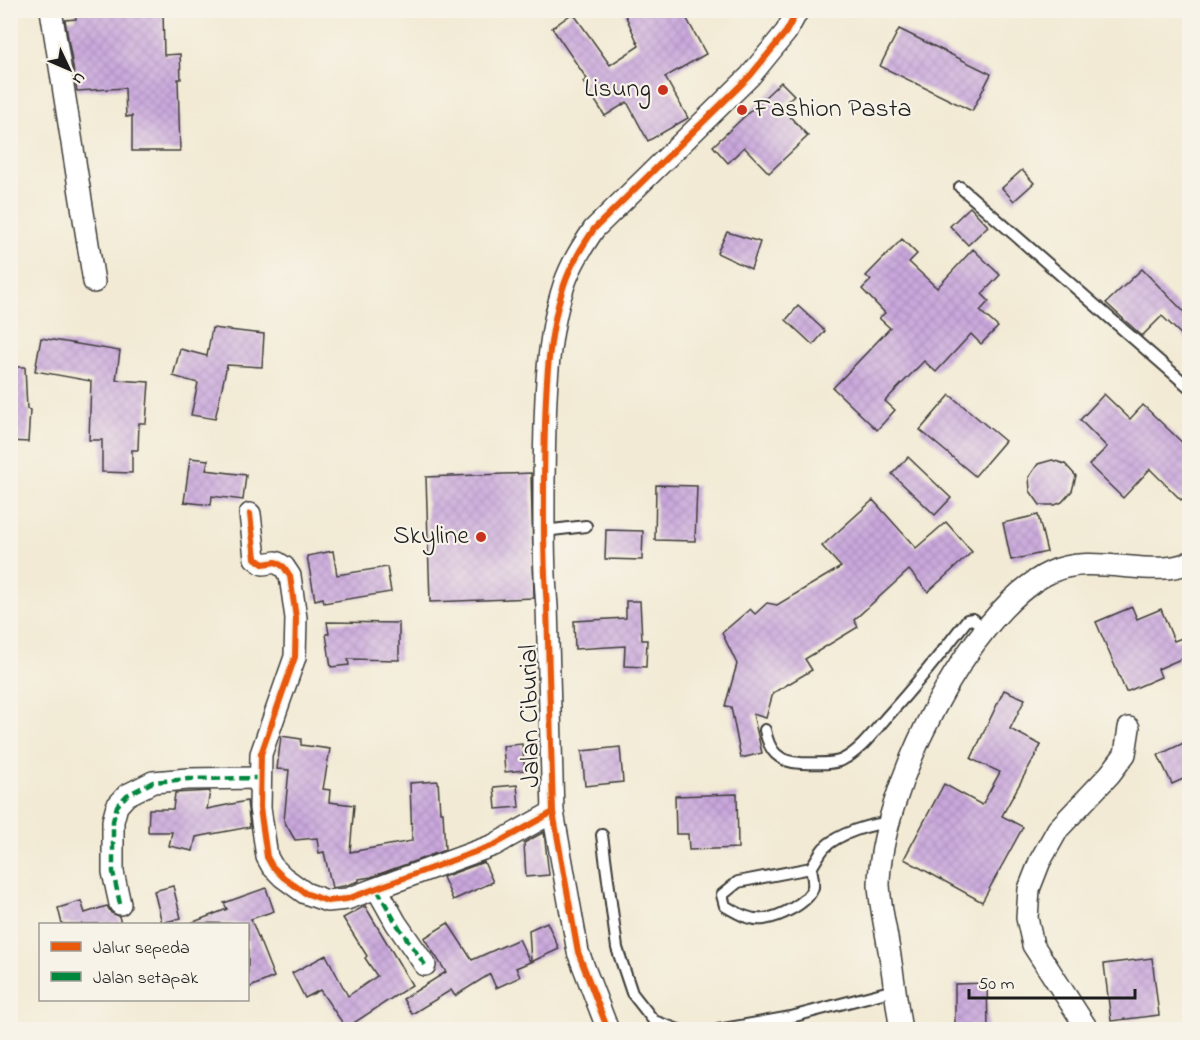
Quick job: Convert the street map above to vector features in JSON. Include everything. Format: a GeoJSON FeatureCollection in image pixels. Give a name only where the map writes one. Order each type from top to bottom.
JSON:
{"type":"FeatureCollection","features":[{"type":"Feature","properties":{"kind":"street"},"geometry":{"type":"LineString","coordinates":[[51,10],[94,282]]}},
{"type":"Feature","properties":{"kind":"street","name":"Jalan Ciburial"},"geometry":{"type":"LineString","coordinates":[[608,1029],[578,952],[553,812],[548,606],[544,572],[544,465],[546,390],[554,323],[563,286],[575,257],[594,229],[622,199],[750,76],[786,32],[798,10]]}},
{"type":"Feature","properties":{"kind":"street"},"geometry":{"type":"LineString","coordinates":[[250,514],[255,558],[263,564],[276,562],[284,567],[290,576],[296,618],[295,657],[261,754],[259,778],[260,808],[267,857],[283,878],[306,893],[327,901],[347,899],[494,845],[553,812]]}},
{"type":"Feature","properties":{"kind":"street"},"geometry":{"type":"LineString","coordinates":[[901,1029],[879,886],[881,862],[900,784],[914,750],[944,691],[970,649],[1010,601],[1051,572],[1069,567],[1104,564],[1161,568],[1180,566],[1190,562]]}},
{"type":"Feature","properties":{"kind":"street"},"geometry":{"type":"LineString","coordinates":[[1089,1029],[1033,945],[1027,918],[1029,889],[1040,861],[1058,829],[1110,774],[1125,754],[1129,728]]}},
{"type":"Feature","properties":{"kind":"street"},"geometry":{"type":"LineString","coordinates":[[120,904],[112,872],[113,821],[117,806],[127,795],[153,782],[259,778]]}},
{"type":"Feature","properties":{"kind":"street"},"geometry":{"type":"LineString","coordinates":[[377,889],[425,965]]}},
{"type":"Feature","properties":{"kind":"lane"},"geometry":{"type":"LineString","coordinates":[[960,187],[1190,388]]}},
{"type":"Feature","properties":{"kind":"lane"},"geometry":{"type":"LineString","coordinates":[[544,531],[586,526]]}},
{"type":"Feature","properties":{"kind":"lane"},"geometry":{"type":"LineString","coordinates":[[765,730],[768,744],[778,757],[790,763],[820,764],[839,761],[856,752],[925,675],[967,620],[973,619],[985,629]]}},
{"type":"Feature","properties":{"kind":"lane"},"geometry":{"type":"LineString","coordinates":[[811,868],[738,882],[722,896],[725,906],[744,917],[763,920],[790,910],[807,897],[813,887],[811,868],[825,848],[837,838],[878,823],[890,823]]}},
{"type":"Feature","properties":{"kind":"lane"},"geometry":{"type":"LineString","coordinates":[[602,835],[617,948],[632,993],[654,1021],[679,1029]]}},
{"type":"Feature","properties":{"kind":"lane"},"geometry":{"type":"LineString","coordinates":[[718,1029],[791,1017],[894,990]]}},
{"type":"Feature","properties":{"kind":"building"},"geometry":{"type":"Polygon","coordinates":[[[75,10],[163,10],[164,55],[180,54],[181,79],[178,79],[180,151],[132,151],[132,116],[126,117],[125,88],[77,91],[65,20],[76,19],[75,10]]]}},
{"type":"Feature","properties":{"kind":"building"},"geometry":{"type":"Polygon","coordinates":[[[623,10],[682,10],[706,54],[665,77],[688,118],[648,141],[627,102],[605,116],[583,82],[587,79],[552,28],[573,13],[610,65],[639,46],[623,10]]]}},
{"type":"Feature","properties":{"kind":"building"},"geometry":{"type":"Polygon","coordinates":[[[899,29],[991,74],[972,111],[880,66],[899,29]]]}},
{"type":"Feature","properties":{"kind":"building"},"geometry":{"type":"Polygon","coordinates":[[[781,82],[794,95],[781,107],[808,136],[769,173],[744,147],[728,163],[713,146],[781,82]]]}},
{"type":"Feature","properties":{"kind":"building"},"geometry":{"type":"Polygon","coordinates":[[[1022,170],[1034,183],[1014,201],[1002,188],[1022,170]]]}},
{"type":"Feature","properties":{"kind":"building"},"geometry":{"type":"Polygon","coordinates":[[[970,207],[988,226],[968,245],[950,226],[970,207]]]}},
{"type":"Feature","properties":{"kind":"building"},"geometry":{"type":"Polygon","coordinates":[[[727,232],[760,242],[751,269],[717,253],[727,232]]]}},
{"type":"Feature","properties":{"kind":"building"},"geometry":{"type":"Polygon","coordinates":[[[902,239],[917,254],[909,262],[937,288],[973,249],[1000,275],[982,294],[989,301],[980,311],[998,327],[981,344],[971,334],[936,372],[924,361],[885,401],[895,410],[877,430],[833,388],[890,328],[879,318],[885,313],[862,289],[871,280],[866,276],[902,239]]]}},
{"type":"Feature","properties":{"kind":"building"},"geometry":{"type":"Polygon","coordinates":[[[1142,269],[1190,318],[1190,343],[1162,316],[1142,336],[1106,303],[1142,269]]]}},
{"type":"Feature","properties":{"kind":"building"},"geometry":{"type":"Polygon","coordinates":[[[798,306],[825,331],[813,345],[786,320],[798,306]]]}},
{"type":"Feature","properties":{"kind":"building"},"geometry":{"type":"Polygon","coordinates":[[[212,328],[264,334],[262,367],[227,365],[215,419],[191,415],[198,383],[173,376],[180,349],[207,356],[212,328]]]}},
{"type":"Feature","properties":{"kind":"building"},"geometry":{"type":"Polygon","coordinates":[[[41,338],[120,351],[116,380],[149,382],[146,423],[139,423],[138,450],[132,450],[132,473],[102,472],[102,440],[89,440],[91,381],[35,371],[41,338]]]}},
{"type":"Feature","properties":{"kind":"building"},"geometry":{"type":"Polygon","coordinates":[[[10,367],[25,367],[27,409],[30,410],[28,442],[10,441],[10,367]]]}},
{"type":"Feature","properties":{"kind":"building"},"geometry":{"type":"Polygon","coordinates":[[[1104,394],[1130,419],[1143,405],[1190,450],[1190,491],[1181,500],[1150,469],[1123,498],[1089,465],[1107,447],[1080,420],[1104,394]]]}},
{"type":"Feature","properties":{"kind":"building"},"geometry":{"type":"Polygon","coordinates":[[[950,395],[1005,441],[975,476],[920,430],[950,395]]]}},
{"type":"Feature","properties":{"kind":"building"},"geometry":{"type":"Polygon","coordinates":[[[908,457],[951,498],[935,515],[892,474],[908,457]]]}},
{"type":"Feature","properties":{"kind":"building"},"geometry":{"type":"Polygon","coordinates":[[[190,458],[208,460],[206,470],[246,475],[243,500],[212,496],[211,505],[184,502],[190,458]]]}},
{"type":"Feature","properties":{"kind":"building"},"geometry":{"type":"Polygon","coordinates":[[[1052,460],[1065,464],[1076,476],[1072,491],[1062,502],[1055,505],[1040,505],[1030,491],[1029,477],[1038,464],[1052,460]]]}},
{"type":"Feature","properties":{"kind":"building","name":"Skyline"},"geometry":{"type":"Polygon","coordinates":[[[531,473],[534,598],[430,602],[426,477],[531,473]]]}},
{"type":"Feature","properties":{"kind":"building"},"geometry":{"type":"Polygon","coordinates":[[[656,485],[697,486],[695,541],[655,540],[656,485]]]}},
{"type":"Feature","properties":{"kind":"building"},"geometry":{"type":"Polygon","coordinates":[[[873,500],[916,548],[946,522],[972,552],[928,592],[909,570],[854,620],[858,627],[805,659],[812,670],[773,693],[766,718],[753,714],[762,753],[741,758],[731,707],[725,706],[737,664],[722,633],[750,609],[755,614],[767,603],[777,605],[841,567],[822,546],[873,500]]]}},
{"type":"Feature","properties":{"kind":"building"},"geometry":{"type":"Polygon","coordinates":[[[1038,515],[1047,552],[1011,560],[1003,523],[1038,515]]]}},
{"type":"Feature","properties":{"kind":"building"},"geometry":{"type":"Polygon","coordinates":[[[606,530],[643,531],[642,560],[605,559],[606,530]]]}},
{"type":"Feature","properties":{"kind":"building"},"geometry":{"type":"Polygon","coordinates":[[[333,551],[337,575],[387,567],[391,592],[324,603],[323,598],[315,600],[307,556],[333,551]]]}},
{"type":"Feature","properties":{"kind":"building"},"geometry":{"type":"Polygon","coordinates":[[[626,601],[640,601],[642,640],[647,640],[646,667],[624,666],[625,646],[575,649],[574,621],[626,618],[626,601]]]}},
{"type":"Feature","properties":{"kind":"building"},"geometry":{"type":"Polygon","coordinates":[[[1132,607],[1137,619],[1161,609],[1174,641],[1190,635],[1190,655],[1158,669],[1161,677],[1126,692],[1096,622],[1132,607]]]}},
{"type":"Feature","properties":{"kind":"building"},"geometry":{"type":"Polygon","coordinates":[[[327,622],[399,623],[399,660],[348,659],[349,665],[331,667],[326,634],[329,634],[327,622]]]}},
{"type":"Feature","properties":{"kind":"building"},"geometry":{"type":"Polygon","coordinates":[[[1004,690],[1025,699],[1010,729],[1041,745],[1002,816],[1023,827],[982,902],[904,859],[944,784],[982,805],[1000,772],[971,759],[1004,690]]]}},
{"type":"Feature","properties":{"kind":"building"},"geometry":{"type":"Polygon","coordinates":[[[281,736],[301,739],[301,745],[330,749],[323,789],[330,790],[329,802],[354,805],[350,852],[412,841],[410,783],[438,781],[440,812],[443,812],[445,850],[371,877],[332,888],[324,852],[319,853],[317,838],[295,840],[284,821],[289,770],[277,769],[281,736]]]}},
{"type":"Feature","properties":{"kind":"building"},"geometry":{"type":"Polygon","coordinates":[[[1190,740],[1190,776],[1172,784],[1158,755],[1190,740]]]}},
{"type":"Feature","properties":{"kind":"building"},"geometry":{"type":"Polygon","coordinates":[[[522,744],[525,770],[505,772],[503,746],[522,744]]]}},
{"type":"Feature","properties":{"kind":"building"},"geometry":{"type":"Polygon","coordinates":[[[620,747],[623,782],[585,786],[582,751],[620,747]]]}},
{"type":"Feature","properties":{"kind":"building"},"geometry":{"type":"Polygon","coordinates":[[[517,785],[519,807],[496,809],[494,787],[517,785]]]}},
{"type":"Feature","properties":{"kind":"building"},"geometry":{"type":"Polygon","coordinates":[[[210,791],[207,809],[247,801],[250,827],[196,837],[193,851],[169,846],[172,832],[148,832],[149,809],[173,809],[175,793],[210,791]]]}},
{"type":"Feature","properties":{"kind":"building"},"geometry":{"type":"Polygon","coordinates":[[[737,794],[738,848],[689,850],[688,834],[676,834],[675,796],[737,794]]]}},
{"type":"Feature","properties":{"kind":"building"},"geometry":{"type":"Polygon","coordinates":[[[544,832],[549,875],[526,877],[524,843],[544,832]]]}},
{"type":"Feature","properties":{"kind":"building"},"geometry":{"type":"Polygon","coordinates":[[[484,862],[493,882],[453,900],[443,877],[484,862]]]}},
{"type":"Feature","properties":{"kind":"building"},"geometry":{"type":"Polygon","coordinates":[[[173,886],[181,918],[162,923],[154,891],[173,886]]]}},
{"type":"Feature","properties":{"kind":"building"},"geometry":{"type":"Polygon","coordinates":[[[266,888],[274,911],[251,919],[274,977],[249,988],[249,923],[191,923],[227,909],[224,903],[266,888]]]}},
{"type":"Feature","properties":{"kind":"building"},"geometry":{"type":"Polygon","coordinates":[[[81,901],[85,913],[107,906],[111,913],[119,916],[121,923],[62,923],[58,908],[81,901]]]}},
{"type":"Feature","properties":{"kind":"building"},"geometry":{"type":"Polygon","coordinates":[[[365,906],[412,985],[346,1028],[320,990],[305,998],[292,973],[326,955],[348,996],[377,976],[343,918],[365,906]]]}},
{"type":"Feature","properties":{"kind":"building"},"geometry":{"type":"Polygon","coordinates":[[[547,922],[559,949],[531,962],[529,930],[547,922]]]}},
{"type":"Feature","properties":{"kind":"building"},"geometry":{"type":"Polygon","coordinates":[[[448,923],[472,960],[519,939],[530,962],[516,968],[520,977],[496,988],[490,974],[455,996],[451,990],[412,1014],[403,999],[446,972],[424,938],[448,923]]]}},
{"type":"Feature","properties":{"kind":"building"},"geometry":{"type":"Polygon","coordinates":[[[1152,958],[1159,1015],[1111,1021],[1104,964],[1152,958]]]}},
{"type":"Feature","properties":{"kind":"building"},"geometry":{"type":"Polygon","coordinates":[[[987,983],[988,1029],[955,1029],[955,984],[987,983]]]}},
{"type":"Feature","properties":{"kind":"marked path"},"geometry":{"type":"LineString","coordinates":[[120,904],[113,872],[113,821],[117,806],[127,795],[153,782],[259,778]]}},
{"type":"Feature","properties":{"kind":"marked path"},"geometry":{"type":"LineString","coordinates":[[377,889],[396,923],[425,965]]}},
{"type":"Feature","properties":{"kind":"cycle path"},"geometry":{"type":"LineString","coordinates":[[608,1030],[578,952],[553,812],[544,481],[545,408],[549,357],[557,308],[567,277],[594,229],[750,76],[786,32],[798,10]]}},
{"type":"Feature","properties":{"kind":"cycle path"},"geometry":{"type":"LineString","coordinates":[[250,514],[255,558],[263,564],[276,562],[284,567],[290,576],[296,618],[295,657],[261,754],[260,808],[267,857],[283,877],[305,893],[327,901],[347,899],[494,845],[553,812]]}},
{"type":"Feature","properties":{"kind":"place","name":"Lisung"},"geometry":{"type":"Point","coordinates":[663,90]}},
{"type":"Feature","properties":{"kind":"place","name":"Fashion Pasta"},"geometry":{"type":"Point","coordinates":[742,110]}},
{"type":"Feature","properties":{"kind":"place","name":"Skyline"},"geometry":{"type":"Point","coordinates":[481,537]}}]}
